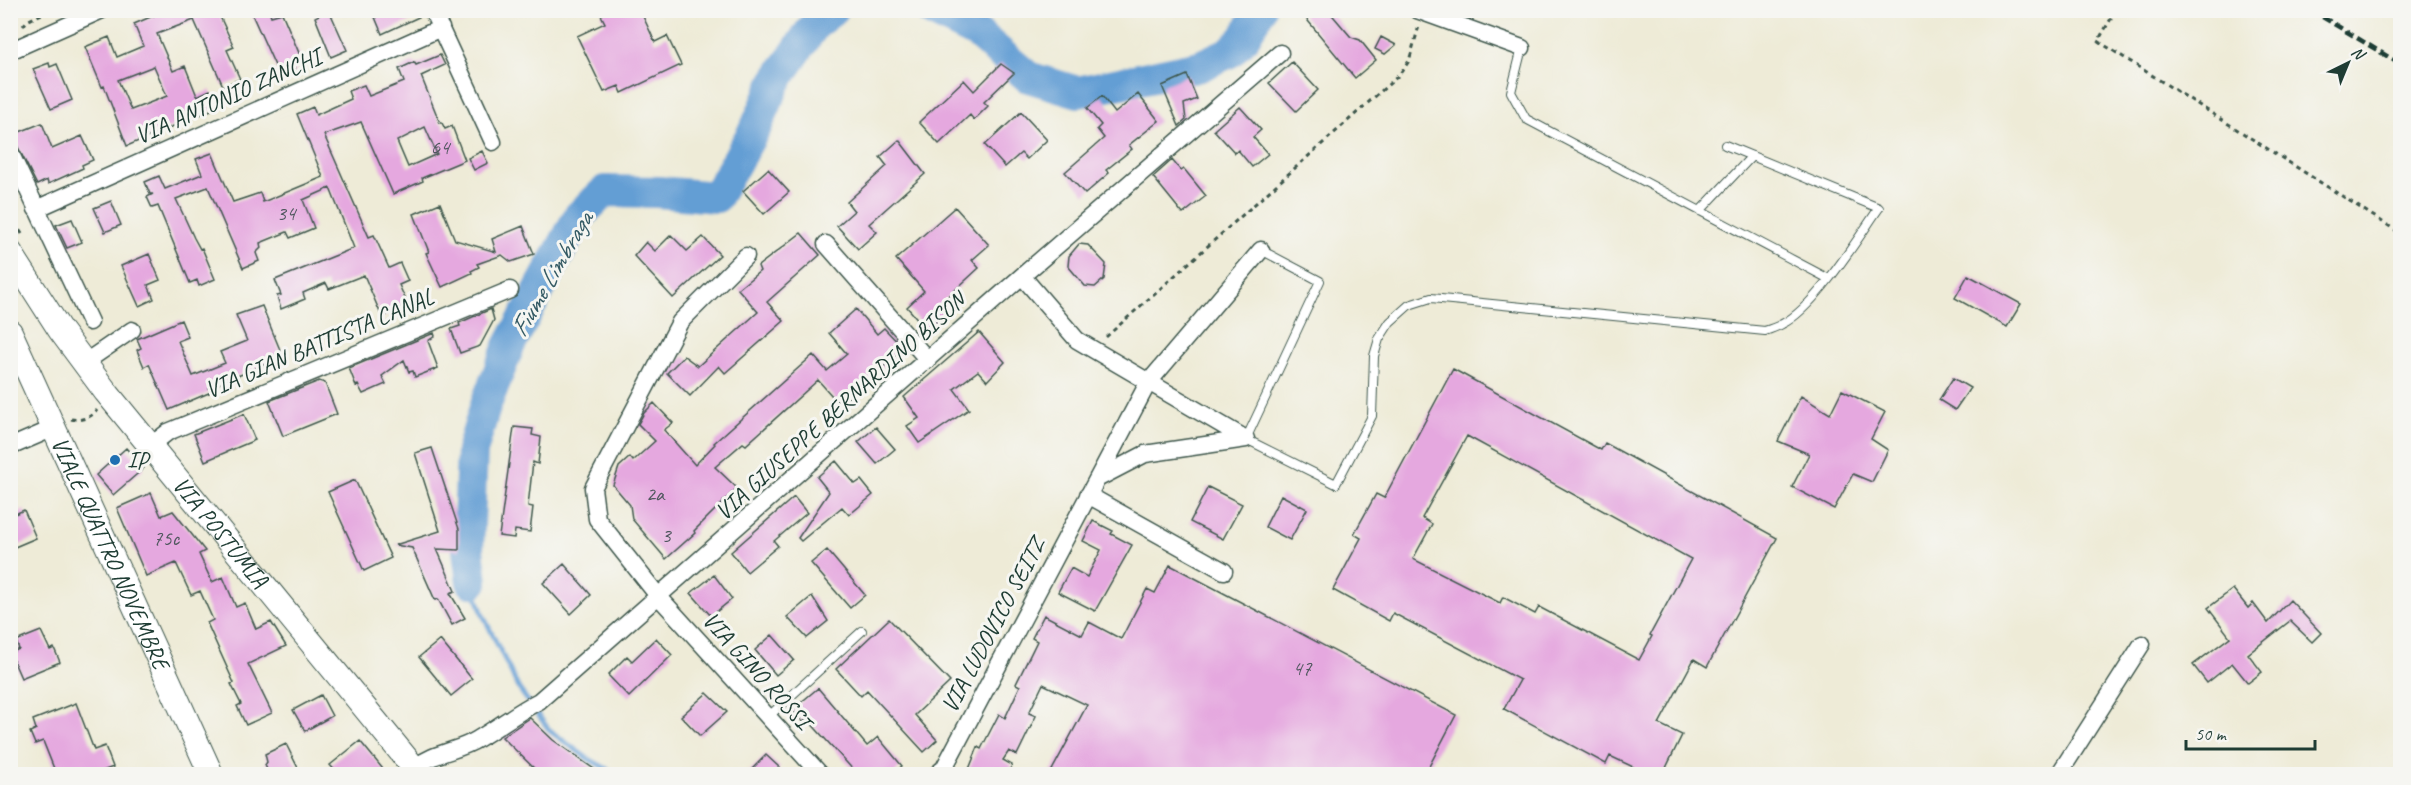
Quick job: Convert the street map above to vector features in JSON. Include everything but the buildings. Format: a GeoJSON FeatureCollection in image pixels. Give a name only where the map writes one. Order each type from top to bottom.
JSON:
{"type":"FeatureCollection","features":[{"type":"Feature","properties":{"kind":"street"},"geometry":{"type":"LineString","coordinates":[[10,51],[102,10]]}},
{"type":"Feature","properties":{"kind":"street"},"geometry":{"type":"LineString","coordinates":[[432,10],[493,142]]}},
{"type":"Feature","properties":{"kind":"street"},"geometry":{"type":"LineString","coordinates":[[1420,12],[1522,48]]}},
{"type":"Feature","properties":{"kind":"street","name":"VIA ANTONIO ZANCHI"},"geometry":{"type":"LineString","coordinates":[[36,209],[441,28]]}},
{"type":"Feature","properties":{"kind":"street","name":"VIA GIUSEPPE BERNARDINO BISON"},"geometry":{"type":"LineString","coordinates":[[417,771],[428,758],[477,740],[520,710],[539,701],[1022,276],[1280,53]]}},
{"type":"Feature","properties":{"kind":"street"},"geometry":{"type":"LineString","coordinates":[[10,153],[90,322]]}},
{"type":"Feature","properties":{"kind":"street"},"geometry":{"type":"LineString","coordinates":[[826,244],[928,360]]}},
{"type":"Feature","properties":{"kind":"street","name":"VIA LUDOVICO SEITZ"},"geometry":{"type":"LineString","coordinates":[[937,774],[944,768],[1148,383],[1261,250]]}},
{"type":"Feature","properties":{"kind":"street","name":"VIA POSTUMIA"},"geometry":{"type":"LineString","coordinates":[[10,252],[84,363],[417,771]]}},
{"type":"Feature","properties":{"kind":"street","name":"VIA GINO ROSSI"},"geometry":{"type":"LineString","coordinates":[[746,256],[680,322],[593,488],[597,519],[659,597],[820,774]]}},
{"type":"Feature","properties":{"kind":"street"},"geometry":{"type":"LineString","coordinates":[[1022,276],[1077,340],[1246,439]]}},
{"type":"Feature","properties":{"kind":"street","name":"VIA GIAN BATTISTA CANAL"},"geometry":{"type":"LineString","coordinates":[[150,446],[168,432],[510,290]]}},
{"type":"Feature","properties":{"kind":"street"},"geometry":{"type":"LineString","coordinates":[[84,363],[132,330]]}},
{"type":"Feature","properties":{"kind":"street","name":"VIALE QUATTRO NOVEMBRE"},"geometry":{"type":"LineString","coordinates":[[10,332],[60,422],[211,774]]}},
{"type":"Feature","properties":{"kind":"street"},"geometry":{"type":"LineString","coordinates":[[10,447],[60,422]]}},
{"type":"Feature","properties":{"kind":"street"},"geometry":{"type":"LineString","coordinates":[[1097,479],[1145,454],[1246,439]]}},
{"type":"Feature","properties":{"kind":"street"},"geometry":{"type":"LineString","coordinates":[[1088,495],[1224,571]]}},
{"type":"Feature","properties":{"kind":"street"},"geometry":{"type":"LineString","coordinates":[[2059,774],[2142,644]]}},
{"type":"Feature","properties":{"kind":"lane"},"geometry":{"type":"LineString","coordinates":[[1522,48],[1511,92],[1526,119],[1829,279]]}},
{"type":"Feature","properties":{"kind":"lane"},"geometry":{"type":"LineString","coordinates":[[1261,250],[1320,281],[1246,439],[1336,484],[1372,416],[1374,356],[1379,339],[1390,322],[1409,305],[1431,298],[1765,331],[1784,324],[1803,308],[1829,279],[1879,208],[1725,145]]}},
{"type":"Feature","properties":{"kind":"lane"},"geometry":{"type":"LineString","coordinates":[[1700,211],[1752,156]]}},
{"type":"Feature","properties":{"kind":"lane"},"geometry":{"type":"LineString","coordinates":[[768,717],[862,631]]}},
{"type":"Feature","properties":{"kind":"path"},"geometry":{"type":"LineString","coordinates":[[24,32],[23,27],[27,21],[50,10]]}},
{"type":"Feature","properties":{"kind":"path"},"geometry":{"type":"LineString","coordinates":[[2116,10],[2098,41],[2400,233]]}},
{"type":"Feature","properties":{"kind":"path"},"geometry":{"type":"LineString","coordinates":[[1092,349],[1399,75],[1409,61],[1420,12]]}},
{"type":"Feature","properties":{"kind":"path"},"geometry":{"type":"LineString","coordinates":[[60,422],[81,420],[93,414],[97,409]]}},
{"type":"Feature","properties":{"kind":"waterway","name":"Fiume Limbraga"},"geometry":{"type":"LineString","coordinates":[[472,582],[468,550],[472,451],[486,404],[509,346],[579,216],[605,191],[658,192],[716,197],[756,127],[776,81],[816,23],[833,10]]}},
{"type":"Feature","properties":{"kind":"waterway","name":"Fiume Limbraga"},"geometry":{"type":"LineString","coordinates":[[930,10],[978,34],[1028,77],[1078,92],[1200,66],[1230,52],[1244,38],[1260,10]]}},
{"type":"Feature","properties":{"kind":"waterway"},"geometry":{"type":"LineString","coordinates":[[472,582],[483,615],[519,689],[550,731],[587,758],[616,774]]}},
{"type":"Feature","properties":{"kind":"railway"},"geometry":{"type":"LineString","coordinates":[[2311,10],[2400,64]]}},
{"type":"Feature","properties":{"kind":"place","name":"IP"},"geometry":{"type":"Point","coordinates":[115,460]}}]}
